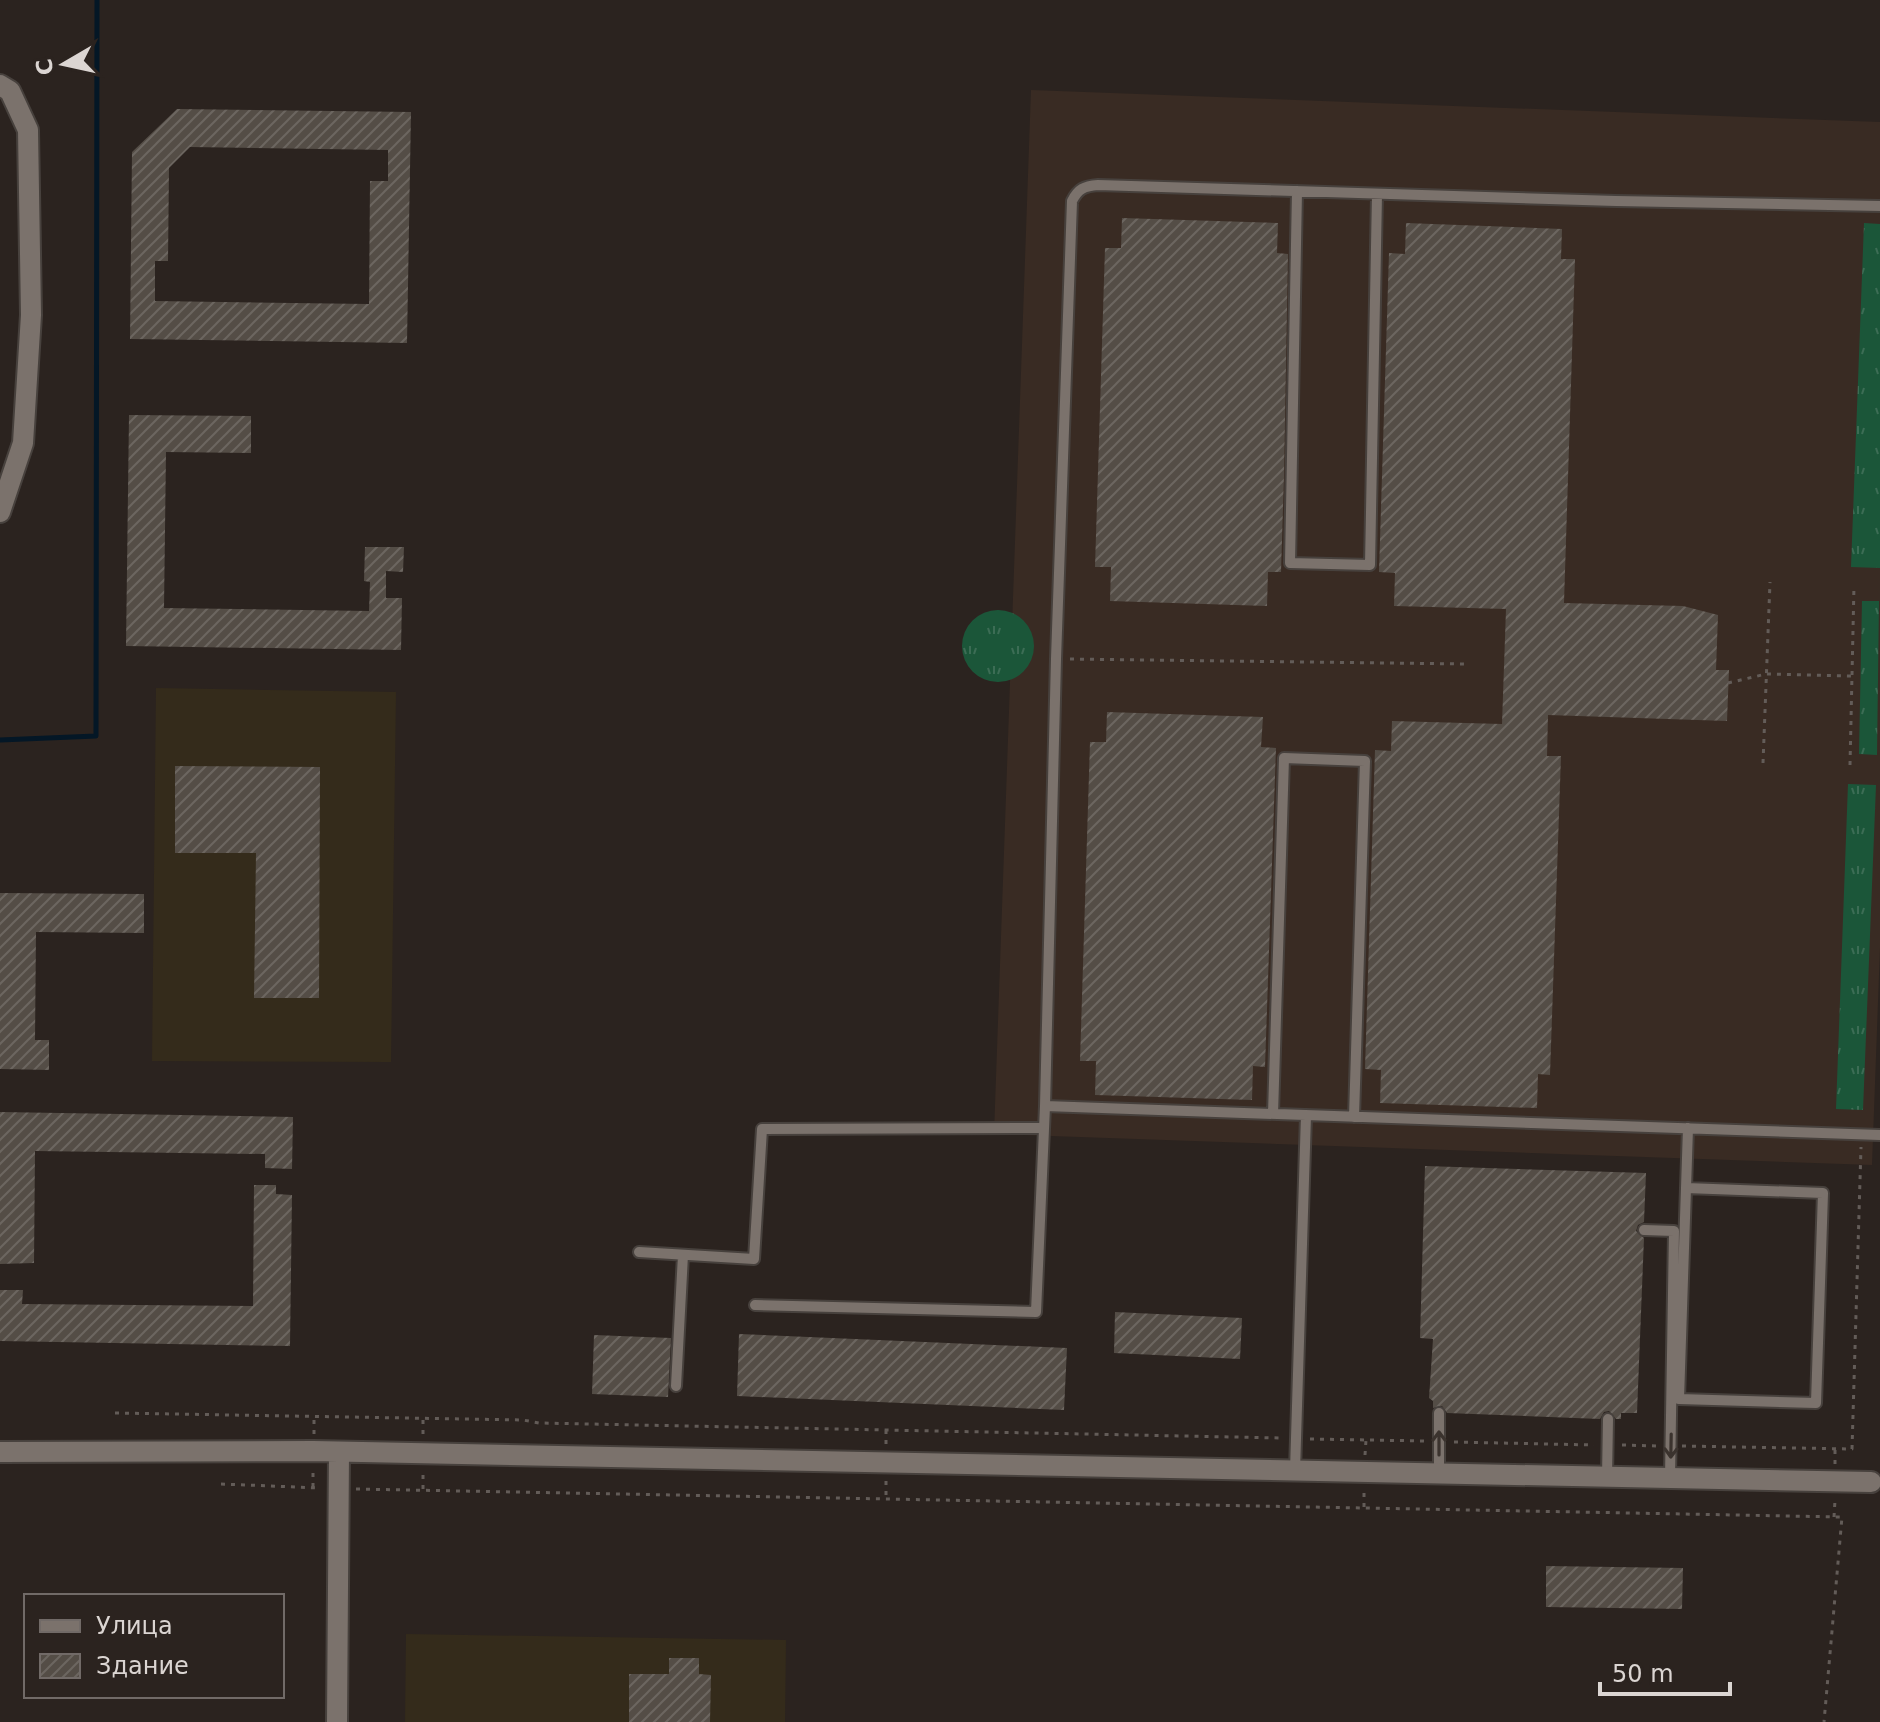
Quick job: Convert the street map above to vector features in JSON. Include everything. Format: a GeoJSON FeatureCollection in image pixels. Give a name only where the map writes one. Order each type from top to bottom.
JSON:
{"type":"FeatureCollection","features":[{"type":"Feature","properties":{"kind":"street"},"geometry":{"type":"LineString","coordinates":[[0,85],[10,91],[28,130],[31,315],[23,443],[0,512]]}},
{"type":"Feature","properties":{"kind":"street"},"geometry":{"type":"LineString","coordinates":[[0,1452],[339,1452],[1871,1482]]}},
{"type":"Feature","properties":{"kind":"street"},"geometry":{"type":"LineString","coordinates":[[337,1722],[339,1452]]}},
{"type":"Feature","properties":{"kind":"lane"},"geometry":{"type":"LineString","coordinates":[[755,1305],[1036,1312],[1072,201],[1077,191],[1085,186],[1098,185],[1880,206]]}},
{"type":"Feature","properties":{"kind":"lane"},"geometry":{"type":"LineString","coordinates":[[1297,191],[1290,563],[1370,565],[1377,194]]}},
{"type":"Feature","properties":{"kind":"lane"},"geometry":{"type":"LineString","coordinates":[[1273,1114],[1284,758],[1365,761],[1354,1117]]}},
{"type":"Feature","properties":{"kind":"lane"},"geometry":{"type":"LineString","coordinates":[[1045,1106],[1880,1135]]}},
{"type":"Feature","properties":{"kind":"lane"},"geometry":{"type":"LineString","coordinates":[[1295,1471],[1306,1115]]}},
{"type":"Feature","properties":{"kind":"lane"},"geometry":{"type":"LineString","coordinates":[[639,1252],[754,1259],[762,1129],[1044,1128]]}},
{"type":"Feature","properties":{"kind":"lane"},"geometry":{"type":"LineString","coordinates":[[1686,1188],[1823,1193],[1816,1403],[1679,1399],[1686,1188],[1688,1128]]}},
{"type":"Feature","properties":{"kind":"lane"},"geometry":{"type":"LineString","coordinates":[[1644,1230],[1674,1231],[1670,1478]]}},
{"type":"Feature","properties":{"kind":"lane"},"geometry":{"type":"LineString","coordinates":[[676,1386],[683,1255]]}},
{"type":"Feature","properties":{"kind":"lane"},"geometry":{"type":"LineString","coordinates":[[1439,1413],[1439,1473]]}},
{"type":"Feature","properties":{"kind":"lane"},"geometry":{"type":"LineString","coordinates":[[1607,1477],[1608,1419]]}},
{"type":"Feature","properties":{"kind":"path"},"geometry":{"type":"LineString","coordinates":[[1763,763],[1770,582]]}},
{"type":"Feature","properties":{"kind":"path"},"geometry":{"type":"LineString","coordinates":[[1850,765],[1854,585]]}},
{"type":"Feature","properties":{"kind":"path"},"geometry":{"type":"LineString","coordinates":[[1056,659],[1466,664]]}},
{"type":"Feature","properties":{"kind":"path"},"geometry":{"type":"LineString","coordinates":[[1728,683],[1766,674],[1852,676]]}},
{"type":"Feature","properties":{"kind":"path"},"geometry":{"type":"LineString","coordinates":[[115,1413],[1852,1449],[1862,1135]]}},
{"type":"Feature","properties":{"kind":"path"},"geometry":{"type":"LineString","coordinates":[[314,1417],[314,1435]]}},
{"type":"Feature","properties":{"kind":"path"},"geometry":{"type":"LineString","coordinates":[[423,1420],[423,1436]]}},
{"type":"Feature","properties":{"kind":"path"},"geometry":{"type":"LineString","coordinates":[[886,1430],[886,1446]]}},
{"type":"Feature","properties":{"kind":"path"},"geometry":{"type":"LineString","coordinates":[[1365,1455],[1366,1440]]}},
{"type":"Feature","properties":{"kind":"path"},"geometry":{"type":"LineString","coordinates":[[1835,1449],[1835,1464]]}},
{"type":"Feature","properties":{"kind":"path"},"geometry":{"type":"LineString","coordinates":[[313,1471],[313,1488]]}},
{"type":"Feature","properties":{"kind":"path"},"geometry":{"type":"LineString","coordinates":[[423,1472],[423,1489]]}},
{"type":"Feature","properties":{"kind":"path"},"geometry":{"type":"LineString","coordinates":[[886,1481],[886,1497]]}},
{"type":"Feature","properties":{"kind":"path"},"geometry":{"type":"LineString","coordinates":[[221,1484],[322,1488]]}},
{"type":"Feature","properties":{"kind":"path"},"geometry":{"type":"LineString","coordinates":[[348,1489],[1842,1517],[1824,1722]]}},
{"type":"Feature","properties":{"kind":"path"},"geometry":{"type":"LineString","coordinates":[[1364,1492],[1364,1507]]}},
{"type":"Feature","properties":{"kind":"path"},"geometry":{"type":"LineString","coordinates":[[1834,1517],[1835,1500]]}},
{"type":"Feature","properties":{"kind":"shaded area"},"geometry":{"type":"Polygon","coordinates":[[[1031,90],[1880,122],[1880,948],[1872,1165],[994,1134],[1031,90]]]}},
{"type":"Feature","properties":{"kind":"shaded area"},"geometry":{"type":"Polygon","coordinates":[[[156,688],[396,692],[391,1062],[152,1061],[156,688]]]}},
{"type":"Feature","properties":{"kind":"shaded area"},"geometry":{"type":"Polygon","coordinates":[[[406,1634],[786,1640],[785,1722],[405,1722],[406,1634]]]}},
{"type":"Feature","properties":{"kind":"green space"},"geometry":{"type":"Polygon","coordinates":[[[1864,223],[1880,224],[1880,568],[1851,567],[1864,223]]]}},
{"type":"Feature","properties":{"kind":"green space"},"geometry":{"type":"Polygon","coordinates":[[[1862,601],[1879,601],[1877,755],[1859,754],[1862,601]]]}},
{"type":"Feature","properties":{"kind":"green space"},"geometry":{"type":"Polygon","coordinates":[[[991,610],[1005,610],[1024,620],[1034,639],[1034,653],[1024,672],[1005,682],[991,682],[972,672],[962,653],[962,639],[972,620],[991,610]]]}},
{"type":"Feature","properties":{"kind":"green space"},"geometry":{"type":"Polygon","coordinates":[[[1848,784],[1876,785],[1863,1110],[1836,1109],[1848,784]]]}},
{"type":"Feature","properties":{"kind":"building"},"geometry":{"type":"Polygon","coordinates":[[[177,109],[411,112],[407,343],[130,339],[132,152],[177,109]],[[190,147],[169,168],[168,261],[155,261],[155,301],[369,304],[370,181],[388,181],[388,150],[190,147]]]}},
{"type":"Feature","properties":{"kind":"building"},"geometry":{"type":"Polygon","coordinates":[[[1122,218],[1278,223],[1277,253],[1288,254],[1284,476],[1281,572],[1268,572],[1267,606],[1110,601],[1111,567],[1095,567],[1105,248],[1121,248],[1122,218]]]}},
{"type":"Feature","properties":{"kind":"building"},"geometry":{"type":"Polygon","coordinates":[[[1406,223],[1562,229],[1561,259],[1575,259],[1564,603],[1683,606],[1718,615],[1716,670],[1729,670],[1727,721],[1548,715],[1547,756],[1561,756],[1550,1075],[1538,1074],[1537,1108],[1380,1103],[1381,1070],[1365,1069],[1375,750],[1391,751],[1392,721],[1502,724],[1506,609],[1394,606],[1395,573],[1379,572],[1389,253],[1405,254],[1406,223]]]}},
{"type":"Feature","properties":{"kind":"building"},"geometry":{"type":"Polygon","coordinates":[[[129,415],[251,416],[251,453],[166,452],[164,608],[369,611],[370,582],[364,581],[365,547],[404,547],[403,572],[386,571],[386,598],[402,598],[401,650],[126,646],[129,415]]]}},
{"type":"Feature","properties":{"kind":"building"},"geometry":{"type":"Polygon","coordinates":[[[1107,712],[1263,717],[1261,747],[1276,748],[1265,1067],[1253,1066],[1252,1100],[1095,1095],[1096,1061],[1080,1061],[1090,742],[1106,742],[1107,712]]]}},
{"type":"Feature","properties":{"kind":"building"},"geometry":{"type":"Polygon","coordinates":[[[175,766],[320,767],[319,998],[254,998],[256,853],[175,853],[175,766]]]}},
{"type":"Feature","properties":{"kind":"building"},"geometry":{"type":"Polygon","coordinates":[[[0,893],[144,894],[144,933],[36,932],[35,1040],[49,1040],[49,1070],[0,1069],[0,893]]]}},
{"type":"Feature","properties":{"kind":"building"},"geometry":{"type":"Polygon","coordinates":[[[0,1112],[293,1117],[292,1169],[265,1168],[265,1154],[35,1151],[34,1263],[0,1264],[0,1112]]]}},
{"type":"Feature","properties":{"kind":"building"},"geometry":{"type":"Polygon","coordinates":[[[1425,1166],[1646,1173],[1644,1222],[1638,1225],[1636,1231],[1644,1238],[1637,1413],[1621,1413],[1621,1419],[1616,1419],[1609,1411],[1604,1412],[1600,1419],[1447,1413],[1442,1406],[1433,1408],[1433,1401],[1429,1398],[1433,1339],[1420,1338],[1425,1166]]]}},
{"type":"Feature","properties":{"kind":"building"},"geometry":{"type":"Polygon","coordinates":[[[254,1185],[276,1185],[276,1194],[292,1195],[290,1346],[0,1341],[0,1290],[23,1290],[22,1304],[253,1306],[254,1185]]]}},
{"type":"Feature","properties":{"kind":"building"},"geometry":{"type":"Polygon","coordinates":[[[1115,1312],[1242,1318],[1240,1359],[1114,1353],[1115,1312]]]}},
{"type":"Feature","properties":{"kind":"building"},"geometry":{"type":"Polygon","coordinates":[[[739,1334],[1067,1348],[1064,1410],[737,1396],[739,1334]]]}},
{"type":"Feature","properties":{"kind":"building"},"geometry":{"type":"Polygon","coordinates":[[[594,1335],[671,1338],[668,1397],[592,1394],[594,1335]]]}},
{"type":"Feature","properties":{"kind":"building"},"geometry":{"type":"Polygon","coordinates":[[[1546,1566],[1683,1568],[1682,1609],[1546,1607],[1546,1566]]]}},
{"type":"Feature","properties":{"kind":"building"},"geometry":{"type":"Polygon","coordinates":[[[669,1658],[699,1658],[699,1674],[711,1675],[710,1722],[629,1722],[629,1674],[669,1674],[669,1658]]]}},
{"type":"Feature","properties":{"kind":"waterway"},"geometry":{"type":"LineString","coordinates":[[0,740],[96,736],[97,0]]}}]}
